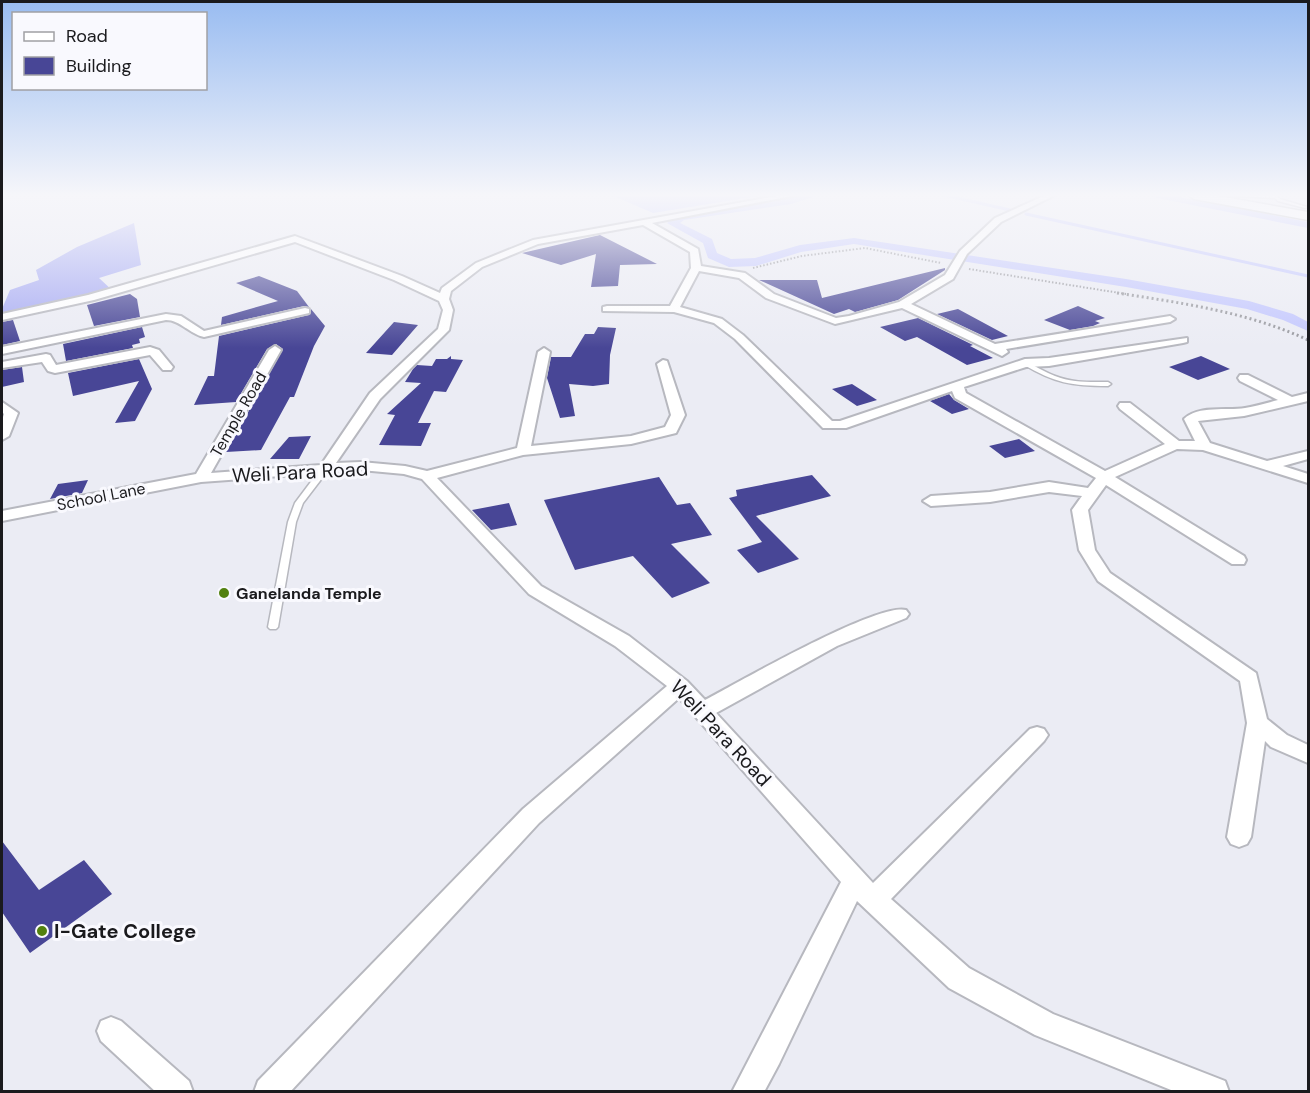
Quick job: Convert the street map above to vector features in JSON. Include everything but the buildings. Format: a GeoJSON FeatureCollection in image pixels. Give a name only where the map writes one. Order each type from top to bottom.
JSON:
{"type":"FeatureCollection","features":[{"type":"Feature","properties":{"kind":"street"},"geometry":{"type":"LineString","coordinates":[[2,317],[90,298],[268,246]]}},
{"type":"Feature","properties":{"kind":"street"},"geometry":{"type":"LineString","coordinates":[[316,246],[445,295]]}},
{"type":"Feature","properties":{"kind":"street"},"geometry":{"type":"LineString","coordinates":[[445,295],[479,265],[526,246]]}},
{"type":"Feature","properties":{"kind":"street"},"geometry":{"type":"LineString","coordinates":[[674,309],[696,268],[695,251],[689,246]]}},
{"type":"Feature","properties":{"kind":"street"},"geometry":{"type":"LineString","coordinates":[[696,268],[742,275],[771,296],[835,321],[903,304],[949,277],[962,256],[972,246]]}},
{"type":"Feature","properties":{"kind":"street"},"geometry":{"type":"LineString","coordinates":[[325,469],[375,396],[443,330],[448,310],[445,295]]}},
{"type":"Feature","properties":{"kind":"street"},"geometry":{"type":"LineString","coordinates":[[903,304],[1025,363]]}},
{"type":"Feature","properties":{"kind":"street"},"geometry":{"type":"LineString","coordinates":[[607,309],[674,309],[718,321],[739,337],[828,425],[841,425],[1025,363],[1049,362],[1183,340]]}},
{"type":"Feature","properties":{"kind":"street"},"geometry":{"type":"LineString","coordinates":[[2,351],[173,316],[184,320],[196,333],[204,334],[305,311]]}},
{"type":"Feature","properties":{"kind":"street"},"geometry":{"type":"LineString","coordinates":[[994,348],[1170,319]]}},
{"type":"Feature","properties":{"kind":"street","name":"Temple Road"},"geometry":{"type":"LineString","coordinates":[[201,478],[275,350]]}},
{"type":"Feature","properties":{"kind":"street"},"geometry":{"type":"LineString","coordinates":[[2,365],[46,358],[52,368],[56,369],[150,351],[155,352],[167,367]]}},
{"type":"Feature","properties":{"kind":"street"},"geometry":{"type":"LineString","coordinates":[[523,451],[544,352]]}},
{"type":"Feature","properties":{"kind":"street"},"geometry":{"type":"LineString","coordinates":[[426,476],[523,451],[631,440],[671,430],[678,415],[663,364]]}},
{"type":"Feature","properties":{"kind":"street"},"geometry":{"type":"LineString","coordinates":[[1244,378],[1292,402]]}},
{"type":"Feature","properties":{"kind":"street"},"geometry":{"type":"LineString","coordinates":[[957,385],[960,395],[1104,477],[1238,560]]}},
{"type":"Feature","properties":{"kind":"street"},"geometry":{"type":"LineString","coordinates":[[1204,446],[1191,419],[1200,415],[1244,412],[1308,397]]}},
{"type":"Feature","properties":{"kind":"street"},"geometry":{"type":"LineString","coordinates":[[2,406],[11,413],[3,430]]}},
{"type":"Feature","properties":{"kind":"street"},"geometry":{"type":"LineString","coordinates":[[1125,406],[1176,445]]}},
{"type":"Feature","properties":{"kind":"street"},"geometry":{"type":"LineString","coordinates":[[1239,837],[1257,723],[1249,678],[1104,577],[1087,550],[1080,510],[1104,477],[1176,445],[1204,446],[1308,479]]}},
{"type":"Feature","properties":{"kind":"street"},"geometry":{"type":"LineString","coordinates":[[1267,466],[1308,455]]}},
{"type":"Feature","properties":{"kind":"street","name":"Weli Para Road"},"geometry":{"type":"LineString","coordinates":[[201,478],[361,466],[405,470],[426,476],[535,590],[622,640],[680,686],[873,900],[959,978],[1046,1024],[1207,1090]]}},
{"type":"Feature","properties":{"kind":"street","name":"School Lane"},"geometry":{"type":"LineString","coordinates":[[2,516],[201,478]]}},
{"type":"Feature","properties":{"kind":"street"},"geometry":{"type":"LineString","coordinates":[[931,501],[990,497],[1049,487],[1092,493]]}},
{"type":"Feature","properties":{"kind":"street"},"geometry":{"type":"LineString","coordinates":[[704,710],[830,641],[900,614]]}},
{"type":"Feature","properties":{"kind":"street"},"geometry":{"type":"LineString","coordinates":[[269,1092],[531,816],[680,686]]}},
{"type":"Feature","properties":{"kind":"street"},"geometry":{"type":"LineString","coordinates":[[1257,723],[1278,741],[1308,754]]}},
{"type":"Feature","properties":{"kind":"street"},"geometry":{"type":"LineString","coordinates":[[873,900],[1037,735]]}},
{"type":"Feature","properties":{"kind":"street"},"geometry":{"type":"LineString","coordinates":[[747,1092],[855,879]]}},
{"type":"Feature","properties":{"kind":"street"},"geometry":{"type":"LineString","coordinates":[[111,1031],[178,1092]]}},
{"type":"Feature","properties":{"kind":"lane"},"geometry":{"type":"LineString","coordinates":[[1025,363],[1048,377],[1064,383],[1108,384]]}},
{"type":"Feature","properties":{"kind":"lane"},"geometry":{"type":"LineString","coordinates":[[273,627],[292,522],[299,503],[325,469]]}},
{"type":"Feature","properties":{"kind":"shaded area"},"geometry":{"type":"Polygon","coordinates":[[[138,246],[141,265],[99,278],[114,292],[2,318],[2,309],[10,290],[39,280],[36,270],[77,247],[138,246]]]}},
{"type":"Feature","properties":{"kind":"waterway"},"geometry":{"type":"LineString","coordinates":[[709,246],[712,255],[729,263],[756,262],[800,249],[820,246]]}},
{"type":"Feature","properties":{"kind":"waterway"},"geometry":{"type":"LineString","coordinates":[[886,246],[1126,283],[1249,305],[1288,317],[1308,327]]}},
{"type":"Feature","properties":{"kind":"waterway"},"geometry":{"type":"LineString","coordinates":[[1172,246],[1308,276]]}},
{"type":"Feature","properties":{"kind":"place","name":"Ganelanda Temple"},"geometry":{"type":"Point","coordinates":[224,593]}},
{"type":"Feature","properties":{"kind":"place","name":"I-Gate College"},"geometry":{"type":"Point","coordinates":[42,931]}}]}
